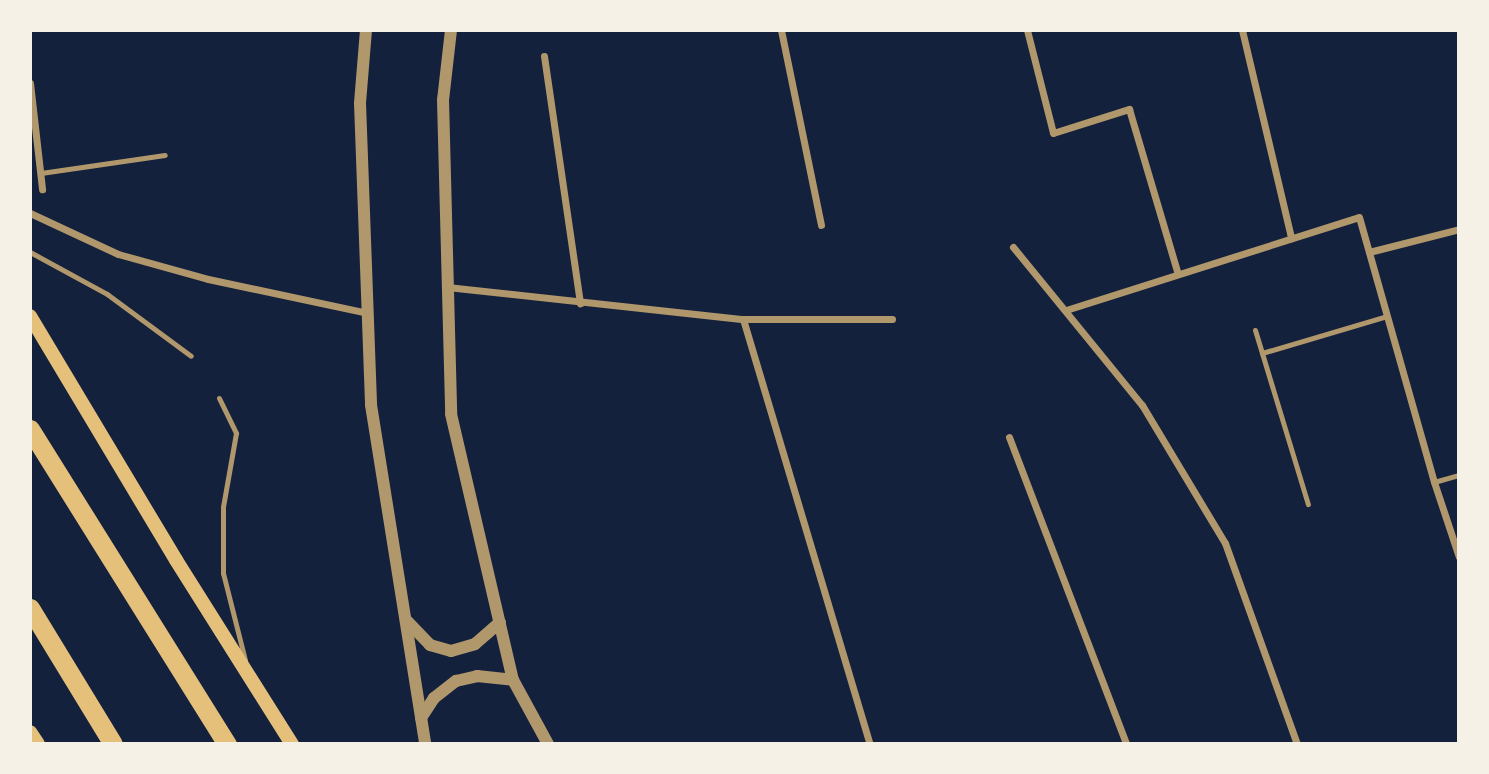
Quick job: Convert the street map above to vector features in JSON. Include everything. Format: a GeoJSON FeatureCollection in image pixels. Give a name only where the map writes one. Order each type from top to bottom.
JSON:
{"type":"FeatureCollection","features":[{"type":"Feature","properties":{"kind":"highway"},"geometry":{"type":"LineString","coordinates":[[30,429],[227,744]]}},
{"type":"Feature","properties":{"kind":"highway"},"geometry":{"type":"LineString","coordinates":[[30,608],[113,744]]}},
{"type":"Feature","properties":{"kind":"main road"},"geometry":{"type":"LineString","coordinates":[[30,316],[292,744]]}},
{"type":"Feature","properties":{"kind":"main road"},"geometry":{"type":"LineString","coordinates":[[30,732],[38,744]]}},
{"type":"Feature","properties":{"kind":"street"},"geometry":{"type":"LineString","coordinates":[[366,30],[360,103],[371,405],[425,744]]}},
{"type":"Feature","properties":{"kind":"street"},"geometry":{"type":"LineString","coordinates":[[451,30],[443,100],[451,414],[513,680],[548,744]]}},
{"type":"Feature","properties":{"kind":"street"},"geometry":{"type":"LineString","coordinates":[[781,30],[821,225]]}},
{"type":"Feature","properties":{"kind":"street"},"geometry":{"type":"LineString","coordinates":[[1027,30],[1053,132],[1129,109],[1178,274]]}},
{"type":"Feature","properties":{"kind":"street"},"geometry":{"type":"LineString","coordinates":[[1242,30],[1291,238]]}},
{"type":"Feature","properties":{"kind":"street"},"geometry":{"type":"LineString","coordinates":[[544,56],[580,303]]}},
{"type":"Feature","properties":{"kind":"street"},"geometry":{"type":"LineString","coordinates":[[30,83],[42,189]]}},
{"type":"Feature","properties":{"kind":"street"},"geometry":{"type":"LineString","coordinates":[[30,213],[118,254],[208,279],[369,313]]}},
{"type":"Feature","properties":{"kind":"street"},"geometry":{"type":"LineString","coordinates":[[1066,310],[1359,217],[1434,482],[1459,557]]}},
{"type":"Feature","properties":{"kind":"street"},"geometry":{"type":"LineString","coordinates":[[1369,252],[1459,229]]}},
{"type":"Feature","properties":{"kind":"street"},"geometry":{"type":"LineString","coordinates":[[1013,247],[1142,405],[1225,543],[1297,744]]}},
{"type":"Feature","properties":{"kind":"street"},"geometry":{"type":"LineString","coordinates":[[447,287],[743,319],[892,319]]}},
{"type":"Feature","properties":{"kind":"street"},"geometry":{"type":"LineString","coordinates":[[743,319],[870,744]]}},
{"type":"Feature","properties":{"kind":"street"},"geometry":{"type":"LineString","coordinates":[[1009,437],[1126,744]]}},
{"type":"Feature","properties":{"kind":"street"},"geometry":{"type":"LineString","coordinates":[[405,620],[430,645],[451,651],[475,644],[500,622]]}},
{"type":"Feature","properties":{"kind":"street"},"geometry":{"type":"LineString","coordinates":[[421,718],[434,698],[456,681],[477,676],[513,680]]}},
{"type":"Feature","properties":{"kind":"lane"},"geometry":{"type":"LineString","coordinates":[[41,173],[164,155]]}},
{"type":"Feature","properties":{"kind":"lane"},"geometry":{"type":"LineString","coordinates":[[30,252],[107,294],[191,356]]}},
{"type":"Feature","properties":{"kind":"lane"},"geometry":{"type":"LineString","coordinates":[[1262,353],[1387,316]]}},
{"type":"Feature","properties":{"kind":"lane"},"geometry":{"type":"LineString","coordinates":[[1255,330],[1308,505]]}},
{"type":"Feature","properties":{"kind":"lane"},"geometry":{"type":"LineString","coordinates":[[219,398],[236,433],[223,507],[223,573],[249,677]]}},
{"type":"Feature","properties":{"kind":"lane"},"geometry":{"type":"LineString","coordinates":[[1434,482],[1459,475]]}}]}
